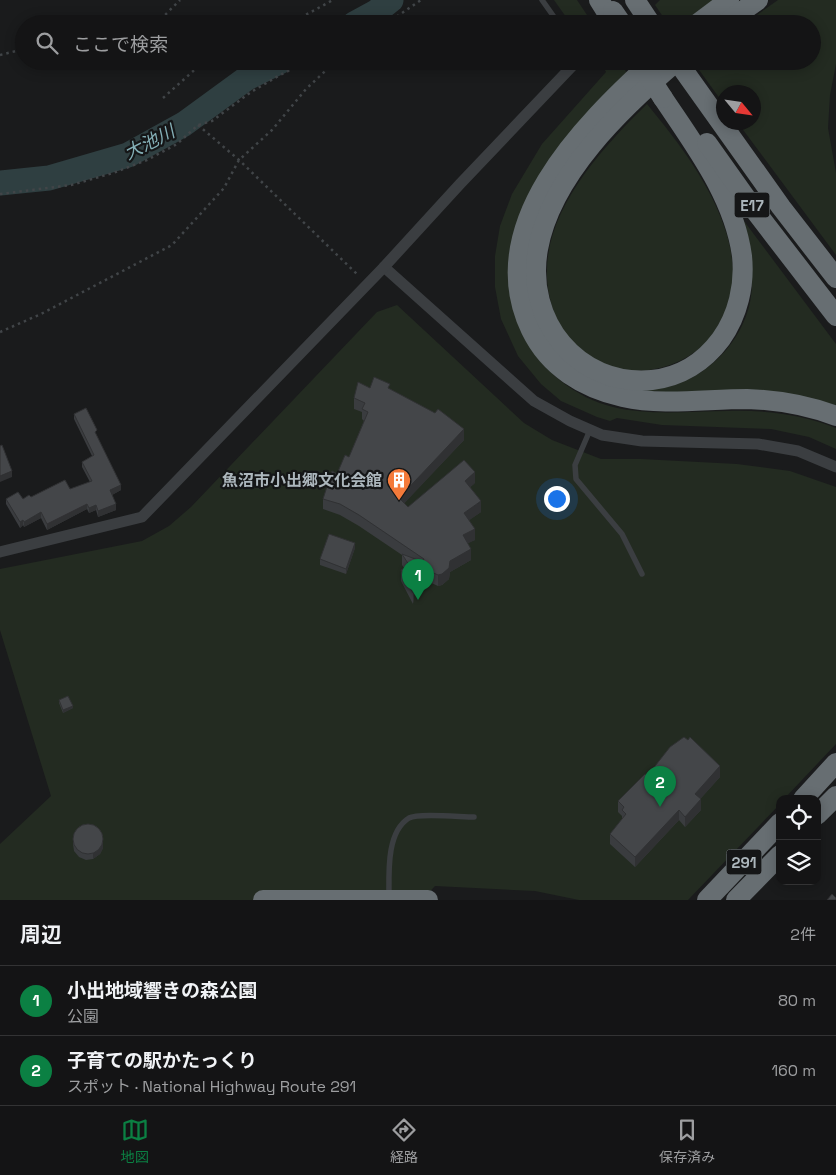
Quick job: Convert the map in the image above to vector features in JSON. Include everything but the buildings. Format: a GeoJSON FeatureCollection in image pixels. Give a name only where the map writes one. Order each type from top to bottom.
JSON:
{"type":"FeatureCollection","features":[{"type":"Feature","properties":{"kind":"highway"},"geometry":{"type":"LineString","coordinates":[[635,0],[645,15]]}},
{"type":"Feature","properties":{"kind":"highway"},"geometry":{"type":"LineString","coordinates":[[709,15],[730,0]]}},
{"type":"Feature","properties":{"kind":"highway"},"geometry":{"type":"LineString","coordinates":[[737,15],[758,0]]}},
{"type":"Feature","properties":{"kind":"highway"},"geometry":{"type":"LineString","coordinates":[[643,70],[607,104],[572,143],[534,204],[521,244],[518,280],[526,318],[534,335],[544,351],[557,366],[572,377],[605,392],[624,397],[653,400],[748,399],[778,402],[814,408],[836,416]]}},
{"type":"Feature","properties":{"kind":"highway"},"geometry":{"type":"LineString","coordinates":[[646,70],[667,95],[707,165],[730,212],[742,257],[742,277],[740,297],[735,315],[715,348],[688,369],[673,375],[650,380],[625,380],[593,369],[579,360],[556,338],[542,310],[538,295],[536,264],[538,248],[550,212],[584,155],[620,115],[682,70]]}},
{"type":"Feature","properties":{"kind":"highway","name":"E17"},"geometry":{"type":"LineString","coordinates":[[654,70],[667,95],[836,316]]}},
{"type":"Feature","properties":{"kind":"highway","name":"E17"},"geometry":{"type":"LineString","coordinates":[[684,70],[781,207],[836,278]]}},
{"type":"Feature","properties":{"kind":"highway"},"geometry":{"type":"LineString","coordinates":[[807,795],[836,763]]}},
{"type":"Feature","properties":{"kind":"highway"},"geometry":{"type":"LineString","coordinates":[[821,811],[836,796]]}},
{"type":"Feature","properties":{"kind":"highway","name":"291"},"geometry":{"type":"LineString","coordinates":[[708,900],[776,827]]}},
{"type":"Feature","properties":{"kind":"highway","name":"291"},"geometry":{"type":"LineString","coordinates":[[736,900],[776,858]]}},
{"type":"Feature","properties":{"kind":"highway"},"geometry":{"type":"LineString","coordinates":[[263,900],[428,900]]}},
{"type":"Feature","properties":{"kind":"street"},"geometry":{"type":"LineString","coordinates":[[611,14],[642,0]]}},
{"type":"Feature","properties":{"kind":"street"},"geometry":{"type":"LineString","coordinates":[[0,552],[142,517],[366,283],[384,267],[568,70]]}},
{"type":"Feature","properties":{"kind":"street"},"geometry":{"type":"LineString","coordinates":[[384,267],[534,400],[570,421],[590,430],[602,435],[642,441],[758,444],[798,451],[836,468]]}},
{"type":"Feature","properties":{"kind":"lane"},"geometry":{"type":"LineString","coordinates":[[542,0],[552,15]]}},
{"type":"Feature","properties":{"kind":"lane"},"geometry":{"type":"LineString","coordinates":[[590,430],[575,465],[576,479],[622,534],[642,574]]}},
{"type":"Feature","properties":{"kind":"lane"},"geometry":{"type":"LineString","coordinates":[[388,900],[390,861],[394,838],[399,828],[409,818],[422,815],[474,817]]}},
{"type":"Feature","properties":{"kind":"path"},"geometry":{"type":"LineString","coordinates":[[165,15],[180,0]]}},
{"type":"Feature","properties":{"kind":"path"},"geometry":{"type":"LineString","coordinates":[[306,15],[334,0]]}},
{"type":"Feature","properties":{"kind":"path"},"geometry":{"type":"LineString","coordinates":[[399,15],[421,0]]}},
{"type":"Feature","properties":{"kind":"path"},"geometry":{"type":"LineString","coordinates":[[0,55],[15,51]]}},
{"type":"Feature","properties":{"kind":"path"},"geometry":{"type":"LineString","coordinates":[[163,98],[194,70]]}},
{"type":"Feature","properties":{"kind":"path"},"geometry":{"type":"LineString","coordinates":[[0,194],[71,185],[113,173],[147,160],[177,144],[198,124],[212,121],[252,92],[290,70]]}},
{"type":"Feature","properties":{"kind":"path"},"geometry":{"type":"LineString","coordinates":[[0,332],[41,314],[172,245],[224,188],[239,160],[272,130],[306,89],[326,70]]}},
{"type":"Feature","properties":{"kind":"path"},"geometry":{"type":"LineString","coordinates":[[198,124],[239,160],[366,283]]}},
{"type":"Feature","properties":{"kind":"green space"},"geometry":{"type":"Polygon","coordinates":[[[554,0],[577,0],[587,15],[565,15],[554,0]]]}},
{"type":"Feature","properties":{"kind":"green space"},"geometry":{"type":"Polygon","coordinates":[[[660,0],[713,0],[695,15],[662,15],[655,5],[660,0]]]}},
{"type":"Feature","properties":{"kind":"green space"},"geometry":{"type":"Polygon","coordinates":[[[778,0],[836,0],[836,64],[830,95],[828,128],[836,173],[836,255],[743,130],[761,130],[761,85],[716,85],[716,93],[699,70],[821,70],[821,15],[757,15],[778,0]]]}},
{"type":"Feature","properties":{"kind":"green space"},"geometry":{"type":"Polygon","coordinates":[[[605,70],[625,70],[627,73],[510,284],[519,323],[531,348],[549,371],[561,381],[599,403],[627,410],[641,411],[755,411],[796,416],[836,428],[836,449],[809,437],[771,429],[662,425],[617,418],[610,421],[561,401],[541,384],[518,356],[501,319],[495,287],[495,256],[500,226],[512,194],[542,144],[606,72],[605,70]]]}},
{"type":"Feature","properties":{"kind":"green space"},"geometry":{"type":"Polygon","coordinates":[[[647,104],[682,149],[712,197],[720,214],[728,240],[732,258],[733,286],[728,308],[712,336],[699,349],[664,367],[638,371],[603,365],[587,356],[572,343],[557,319],[548,288],[548,258],[555,229],[568,201],[585,174],[626,125],[647,104]]]}},
{"type":"Feature","properties":{"kind":"green space"},"geometry":{"type":"Polygon","coordinates":[[[741,217],[836,344],[836,407],[640,390],[672,386],[696,375],[721,356],[739,331],[746,316],[752,285],[750,259],[741,217]]]}},
{"type":"Feature","properties":{"kind":"green space"},"geometry":{"type":"Polygon","coordinates":[[[397,305],[524,423],[552,440],[601,459],[737,464],[790,471],[836,487],[836,744],[788,795],[776,795],[776,808],[688,900],[579,900],[535,891],[435,886],[422,900],[0,900],[0,844],[51,796],[0,630],[0,569],[142,541],[169,526],[191,507],[377,312],[397,305]]]}},
{"type":"Feature","properties":{"kind":"waterway","name":"大池川"},"geometry":{"type":"LineString","coordinates":[[370,15],[391,0]]}},
{"type":"Feature","properties":{"kind":"waterway","name":"大池川"},"geometry":{"type":"LineString","coordinates":[[0,183],[49,178],[128,155],[184,124],[247,78],[263,70]]}},
{"type":"Feature","properties":{"kind":"place","name":"魚沼市小出郷文化会館"},"geometry":{"type":"Point","coordinates":[399,501]}},
{"type":"Feature","properties":{"kind":"place","name":"小出地域響きの森公園"},"geometry":{"type":"Point","coordinates":[418,600]}},
{"type":"Feature","properties":{"kind":"place","name":"子育ての駅かたっくり"},"geometry":{"type":"Point","coordinates":[660,807]}}]}
